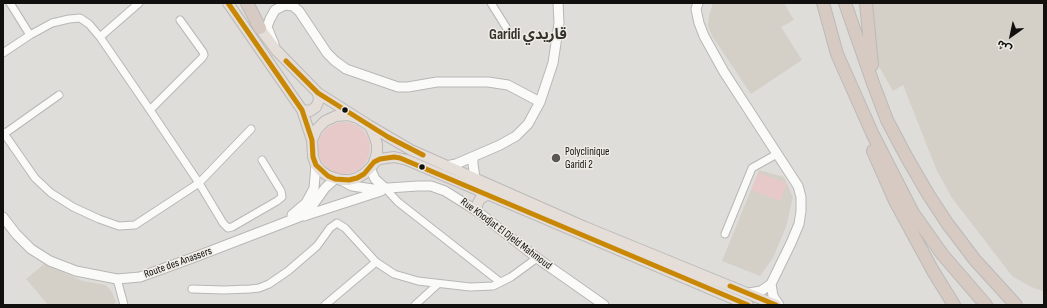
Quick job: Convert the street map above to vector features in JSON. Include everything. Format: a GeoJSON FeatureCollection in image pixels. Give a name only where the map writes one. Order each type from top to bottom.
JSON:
{"type":"FeatureCollection","features":[{"type":"Feature","properties":{"kind":"highway"},"geometry":{"type":"LineString","coordinates":[[246,3],[260,28]]}},
{"type":"Feature","properties":{"kind":"highway"},"geometry":{"type":"LineString","coordinates":[[823,3],[837,54],[860,121],[895,201],[933,271],[954,305]]}},
{"type":"Feature","properties":{"kind":"highway"},"geometry":{"type":"LineString","coordinates":[[845,3],[887,120],[928,194],[947,223],[975,260],[1016,303]]}},
{"type":"Feature","properties":{"kind":"highway"},"geometry":{"type":"LineString","coordinates":[[866,3],[874,86]]}},
{"type":"Feature","properties":{"kind":"highway"},"geometry":{"type":"LineString","coordinates":[[837,54],[873,135],[913,213],[942,254],[986,305]]}},
{"type":"Feature","properties":{"kind":"main road"},"geometry":{"type":"LineString","coordinates":[[228,3],[302,110],[312,140],[313,157],[316,165],[328,176],[338,180],[349,180],[364,174],[372,165],[377,153],[377,144],[370,126]]}},
{"type":"Feature","properties":{"kind":"main road"},"geometry":{"type":"LineString","coordinates":[[242,3],[276,50],[318,93],[411,150],[586,227],[778,305]]}},
{"type":"Feature","properties":{"kind":"main road"},"geometry":{"type":"LineString","coordinates":[[302,110],[310,111],[316,107],[319,100],[318,93]]}},
{"type":"Feature","properties":{"kind":"main road"},"geometry":{"type":"LineString","coordinates":[[312,140],[317,129],[325,121],[336,116],[348,115],[358,118]]}},
{"type":"Feature","properties":{"kind":"main road"},"geometry":{"type":"LineString","coordinates":[[372,165],[387,157],[400,158],[748,305]]}},
{"type":"Feature","properties":{"kind":"main road"},"geometry":{"type":"LineString","coordinates":[[477,211],[477,205],[480,199],[488,194]]}},
{"type":"Feature","properties":{"kind":"street"},"geometry":{"type":"LineString","coordinates":[[10,3],[30,35]]}},
{"type":"Feature","properties":{"kind":"street"},"geometry":{"type":"LineString","coordinates":[[100,37],[139,3]]}},
{"type":"Feature","properties":{"kind":"street"},"geometry":{"type":"LineString","coordinates":[[491,3],[506,27]]}},
{"type":"Feature","properties":{"kind":"street"},"geometry":{"type":"LineString","coordinates":[[446,166],[500,146],[516,136],[528,124],[540,102],[553,63],[560,24],[558,3]]}},
{"type":"Feature","properties":{"kind":"street"},"geometry":{"type":"LineString","coordinates":[[698,3],[696,9],[704,36],[724,72],[798,186],[801,197],[799,224],[771,284],[761,291],[749,293]]}},
{"type":"Feature","properties":{"kind":"street"},"geometry":{"type":"LineString","coordinates":[[276,50],[267,27],[270,19],[275,10],[285,5],[293,6],[299,11],[327,53],[346,69],[398,87],[408,87],[437,82],[488,82],[508,85],[540,102]]}},
{"type":"Feature","properties":{"kind":"street"},"geometry":{"type":"LineString","coordinates":[[3,53],[30,35],[52,23],[80,18],[89,24],[100,37],[150,110],[199,183],[223,223],[228,228],[282,197],[281,191],[262,160]]}},
{"type":"Feature","properties":{"kind":"street"},"geometry":{"type":"LineString","coordinates":[[150,110],[204,55],[180,20]]}},
{"type":"Feature","properties":{"kind":"street"},"geometry":{"type":"LineString","coordinates":[[59,95],[4,133],[35,178],[51,192],[73,207],[119,226],[135,225],[199,183],[251,129]]}},
{"type":"Feature","properties":{"kind":"street"},"geometry":{"type":"LineString","coordinates":[[725,234],[752,168],[777,154]]}},
{"type":"Feature","properties":{"kind":"street"},"geometry":{"type":"LineString","coordinates":[[473,157],[475,178]]}},
{"type":"Feature","properties":{"kind":"street"},"geometry":{"type":"LineString","coordinates":[[274,226],[297,212],[306,203],[314,188],[316,165]]}},
{"type":"Feature","properties":{"kind":"street"},"geometry":{"type":"LineString","coordinates":[[372,165],[375,178],[398,202],[500,282]]}},
{"type":"Feature","properties":{"kind":"street"},"geometry":{"type":"LineString","coordinates":[[299,217],[310,209],[325,188],[338,180],[356,186],[386,189]]}},
{"type":"Feature","properties":{"kind":"street","name":"Rue Khodjat El Djeld Mahmoud"},"geometry":{"type":"LineString","coordinates":[[386,189],[431,186],[451,194],[477,211],[537,258],[600,303]]}},
{"type":"Feature","properties":{"kind":"street"},"geometry":{"type":"LineString","coordinates":[[274,226],[386,189]]}},
{"type":"Feature","properties":{"kind":"street","name":"Route des Anassers"},"geometry":{"type":"LineString","coordinates":[[3,216],[16,234],[31,249],[50,261],[76,271],[117,279],[140,277],[195,258],[274,226]]}},
{"type":"Feature","properties":{"kind":"street"},"geometry":{"type":"LineString","coordinates":[[192,289],[250,289],[259,288],[269,284],[288,271],[317,246],[330,228],[337,223],[345,228],[376,262],[394,274],[418,281],[470,287],[493,286],[511,276],[537,258]]}},
{"type":"Feature","properties":{"kind":"street"},"geometry":{"type":"LineString","coordinates":[[325,305],[376,262]]}},
{"type":"Feature","properties":{"kind":"street"},"geometry":{"type":"LineString","coordinates":[[117,279],[124,305]]}},
{"type":"Feature","properties":{"kind":"street"},"geometry":{"type":"LineString","coordinates":[[415,305],[438,284]]}},
{"type":"Feature","properties":{"kind":"street"},"geometry":{"type":"LineString","coordinates":[[771,284],[773,296],[778,305]]}},
{"type":"Feature","properties":{"kind":"shaded area"},"geometry":{"type":"Polygon","coordinates":[[[713,3],[784,3],[794,20],[781,27],[802,60],[751,94],[712,36],[708,26],[713,3]]]}},
{"type":"Feature","properties":{"kind":"shaded area"},"geometry":{"type":"Polygon","coordinates":[[[871,3],[1044,3],[1044,291],[1029,286],[1012,276],[952,198],[937,171],[903,85],[893,91],[878,65],[871,3]]]}},
{"type":"Feature","properties":{"kind":"shaded area"},"geometry":{"type":"Polygon","coordinates":[[[339,122],[349,122],[358,126],[366,134],[370,143],[370,153],[366,162],[358,170],[349,174],[339,174],[330,170],[322,162],[318,153],[318,143],[322,134],[330,126],[339,122]]]}},
{"type":"Feature","properties":{"kind":"shaded area"},"geometry":{"type":"Polygon","coordinates":[[[759,170],[784,177],[793,197],[786,227],[773,258],[760,276],[722,261],[759,170]]]}},
{"type":"Feature","properties":{"kind":"shaded area"},"geometry":{"type":"Polygon","coordinates":[[[758,173],[787,183],[780,201],[751,190],[758,173]]]}},
{"type":"Feature","properties":{"kind":"shaded area"},"geometry":{"type":"Polygon","coordinates":[[[44,264],[83,281],[106,285],[112,292],[116,302],[114,305],[48,305],[26,279],[44,264]]]}},
{"type":"Feature","properties":{"kind":"transit line"},"geometry":{"type":"LineString","coordinates":[[228,3],[302,110],[312,140],[313,157],[316,165],[328,176],[335,179],[349,180],[364,174],[374,162],[380,159],[394,157],[400,158],[748,305]]}},
{"type":"Feature","properties":{"kind":"transit line"},"geometry":{"type":"LineString","coordinates":[[286,61],[318,93],[388,137],[423,155]]}},
{"type":"Feature","properties":{"kind":"transit line"},"geometry":{"type":"LineString","coordinates":[[730,286],[776,305]]}},
{"type":"Feature","properties":{"kind":"place","name":"Polyclinique Garidi 2"},"geometry":{"type":"Point","coordinates":[556,158]}},
{"type":"Feature","properties":{"kind":"district","name":"Garidi قاريدي"},"geometry":{"type":"Point","coordinates":[528,35]}}]}
